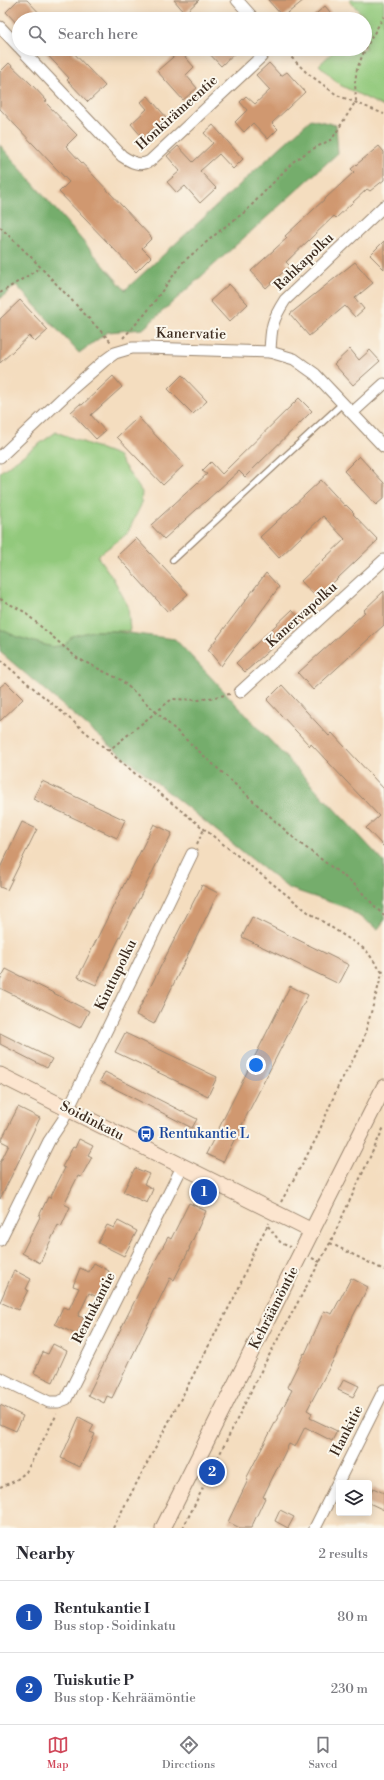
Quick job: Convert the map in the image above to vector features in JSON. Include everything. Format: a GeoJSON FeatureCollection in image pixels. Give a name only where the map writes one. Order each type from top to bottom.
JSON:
{"type":"FeatureCollection","features":[{"type":"Feature","properties":{"kind":"street"},"geometry":{"type":"LineString","coordinates":[[237,0],[248,12]]}},
{"type":"Feature","properties":{"kind":"street","name":"Honkirämeentie"},"geometry":{"type":"LineString","coordinates":[[0,27],[12,40]]}},
{"type":"Feature","properties":{"kind":"street","name":"Honkirämeentie"},"geometry":{"type":"LineString","coordinates":[[28,56],[122,156],[132,162],[145,164],[244,73],[260,56]]}},
{"type":"Feature","properties":{"kind":"street","name":"Rahkapolku"},"geometry":{"type":"LineString","coordinates":[[270,352],[272,328],[275,316],[285,300],[384,206]]}},
{"type":"Feature","properties":{"kind":"street","name":"Kanervatie"},"geometry":{"type":"LineString","coordinates":[[0,457],[72,388],[115,353],[132,348],[270,352],[294,359],[305,365],[315,374],[384,447]]}},
{"type":"Feature","properties":{"kind":"street"},"geometry":{"type":"LineString","coordinates":[[352,413],[384,384]]}},
{"type":"Feature","properties":{"kind":"street","name":"Kanervapolku"},"geometry":{"type":"LineString","coordinates":[[240,692],[384,560]]}},
{"type":"Feature","properties":{"kind":"street","name":"Kinttupolku"},"geometry":{"type":"LineString","coordinates":[[67,1108],[192,854]]}},
{"type":"Feature","properties":{"kind":"street","name":"Soidinkatu"},"geometry":{"type":"LineString","coordinates":[[0,1075],[182,1167],[269,1220],[312,1231]]}},
{"type":"Feature","properties":{"kind":"street","name":"Kehräämöntie"},"geometry":{"type":"LineString","coordinates":[[163,1528],[384,1087]]}},
{"type":"Feature","properties":{"kind":"street"},"geometry":{"type":"LineString","coordinates":[[0,1240],[50,1141],[63,1120],[67,1108]]}},
{"type":"Feature","properties":{"kind":"street","name":"Rentukantie"},"geometry":{"type":"LineString","coordinates":[[66,1399],[182,1167]]}},
{"type":"Feature","properties":{"kind":"street"},"geometry":{"type":"LineString","coordinates":[[0,1378],[49,1402],[58,1402],[66,1399]]}},
{"type":"Feature","properties":{"kind":"street","name":"Hankitie"},"geometry":{"type":"LineString","coordinates":[[315,1528],[384,1390]]}},
{"type":"Feature","properties":{"kind":"lane"},"geometry":{"type":"LineString","coordinates":[[173,560],[343,403]]}},
{"type":"Feature","properties":{"kind":"path"},"geometry":{"type":"LineString","coordinates":[[372,37],[384,16]]}},
{"type":"Feature","properties":{"kind":"path"},"geometry":{"type":"LineString","coordinates":[[291,56],[322,85],[337,95],[356,101],[384,114]]}},
{"type":"Feature","properties":{"kind":"path"},"geometry":{"type":"LineString","coordinates":[[123,338],[146,313],[183,262],[246,211],[294,161],[332,139],[356,101],[354,82],[357,68],[362,56]]}},
{"type":"Feature","properties":{"kind":"path"},"geometry":{"type":"LineString","coordinates":[[0,227],[111,342]]}},
{"type":"Feature","properties":{"kind":"path"},"geometry":{"type":"LineString","coordinates":[[0,293],[40,268]]}},
{"type":"Feature","properties":{"kind":"path"},"geometry":{"type":"LineString","coordinates":[[106,345],[123,338],[129,338]]}},
{"type":"Feature","properties":{"kind":"path"},"geometry":{"type":"LineString","coordinates":[[0,599],[23,611],[77,658],[121,680],[297,841],[354,884],[384,916]]}},
{"type":"Feature","properties":{"kind":"path"},"geometry":{"type":"LineString","coordinates":[[0,660],[108,751],[308,912],[366,950],[384,976]]}},
{"type":"Feature","properties":{"kind":"path"},"geometry":{"type":"LineString","coordinates":[[108,751],[172,700],[199,700],[240,692]]}},
{"type":"Feature","properties":{"kind":"path"},"geometry":{"type":"LineString","coordinates":[[192,854],[204,829]]}},
{"type":"Feature","properties":{"kind":"path"},"geometry":{"type":"LineString","coordinates":[[113,1528],[238,1290],[254,1250],[269,1220],[316,1139],[339,1084],[362,1044],[381,972],[384,967]]}},
{"type":"Feature","properties":{"kind":"path"},"geometry":{"type":"LineString","coordinates":[[183,1528],[266,1361],[330,1243],[384,1127]]}},
{"type":"Feature","properties":{"kind":"path"},"geometry":{"type":"LineString","coordinates":[[269,1220],[281,1243],[320,1262]]}},
{"type":"Feature","properties":{"kind":"path"},"geometry":{"type":"LineString","coordinates":[[330,1243],[384,1270]]}},
{"type":"Feature","properties":{"kind":"path"},"geometry":{"type":"LineString","coordinates":[[0,1487],[15,1481],[26,1472],[66,1399]]}},
{"type":"Feature","properties":{"kind":"green space"},"geometry":{"type":"Polygon","coordinates":[[[349,0],[384,0],[384,107],[340,85],[319,65],[329,56],[372,56],[372,12],[360,12],[349,0]]]}},
{"type":"Feature","properties":{"kind":"green space"},"geometry":{"type":"Polygon","coordinates":[[[311,119],[336,125],[338,153],[143,329],[108,332],[79,353],[16,285],[0,299],[0,145],[125,290],[311,119]]]}},
{"type":"Feature","properties":{"kind":"green space"},"geometry":{"type":"Polygon","coordinates":[[[56,432],[117,455],[142,492],[141,505],[127,534],[97,556],[113,578],[128,606],[130,631],[93,631],[66,645],[52,647],[17,637],[0,629],[0,472],[56,432]]]}},
{"type":"Feature","properties":{"kind":"green space"},"geometry":{"type":"Polygon","coordinates":[[[0,629],[17,637],[52,647],[65,645],[72,636],[93,631],[113,631],[175,639],[384,862],[384,921],[378,929],[347,908],[288,888],[108,744],[0,652],[0,629]]]}},
{"type":"Feature","properties":{"kind":"building"},"geometry":{"type":"Polygon","coordinates":[[[18,0],[27,0],[38,12],[12,12],[12,18],[6,12],[18,0]]]}},
{"type":"Feature","properties":{"kind":"building"},"geometry":{"type":"Polygon","coordinates":[[[174,0],[199,0],[186,12],[184,12],[174,0]]]}},
{"type":"Feature","properties":{"kind":"building"},"geometry":{"type":"Polygon","coordinates":[[[268,0],[304,0],[289,12],[279,12],[268,0]]]}},
{"type":"Feature","properties":{"kind":"building"},"geometry":{"type":"Polygon","coordinates":[[[325,6],[330,12],[318,12],[325,6]]]}},
{"type":"Feature","properties":{"kind":"building"},"geometry":{"type":"Polygon","coordinates":[[[49,56],[77,56],[105,86],[88,102],[67,80],[69,78],[49,56]]]}},
{"type":"Feature","properties":{"kind":"building"},"geometry":{"type":"Polygon","coordinates":[[[174,56],[184,56],[194,67],[186,75],[197,88],[183,100],[157,71],[174,56]]]}},
{"type":"Feature","properties":{"kind":"building"},"geometry":{"type":"Polygon","coordinates":[[[212,56],[232,56],[221,66],[212,56]]]}},
{"type":"Feature","properties":{"kind":"building"},"geometry":{"type":"Polygon","coordinates":[[[9,63],[32,85],[47,101],[45,102],[77,135],[66,146],[152,238],[142,248],[151,257],[136,272],[59,192],[69,182],[0,109],[0,72],[9,63]]]}},
{"type":"Feature","properties":{"kind":"building"},"geometry":{"type":"Polygon","coordinates":[[[269,63],[281,76],[287,72],[305,92],[272,123],[278,129],[268,139],[253,123],[244,132],[235,122],[247,110],[240,102],[246,96],[255,104],[270,90],[256,75],[269,63]]]}},
{"type":"Feature","properties":{"kind":"building"},"geometry":{"type":"Polygon","coordinates":[[[148,96],[166,117],[143,138],[131,124],[147,109],[141,102],[148,96]]]}},
{"type":"Feature","properties":{"kind":"building"},"geometry":{"type":"Polygon","coordinates":[[[213,125],[243,159],[233,169],[219,154],[200,171],[216,188],[200,203],[185,186],[177,193],[167,182],[180,171],[167,156],[178,146],[193,162],[213,143],[204,133],[213,125]]]}},
{"type":"Feature","properties":{"kind":"building"},"geometry":{"type":"Polygon","coordinates":[[[379,146],[384,152],[384,180],[370,191],[367,189],[336,218],[334,216],[286,262],[290,266],[266,288],[251,271],[287,238],[285,236],[354,172],[351,169],[379,146]]]}},
{"type":"Feature","properties":{"kind":"building"},"geometry":{"type":"Polygon","coordinates":[[[384,241],[384,269],[370,255],[384,241]]]}},
{"type":"Feature","properties":{"kind":"building"},"geometry":{"type":"Polygon","coordinates":[[[355,262],[373,283],[355,298],[364,309],[355,317],[345,306],[309,336],[290,314],[355,262]]]}},
{"type":"Feature","properties":{"kind":"building"},"geometry":{"type":"Polygon","coordinates":[[[229,284],[248,304],[229,322],[210,301],[229,284]]]}},
{"type":"Feature","properties":{"kind":"building"},"geometry":{"type":"Polygon","coordinates":[[[20,300],[48,330],[35,342],[29,336],[0,363],[0,319],[20,300]]]}},
{"type":"Feature","properties":{"kind":"building"},"geometry":{"type":"Polygon","coordinates":[[[350,349],[359,360],[370,350],[380,361],[353,385],[334,364],[350,349]]]}},
{"type":"Feature","properties":{"kind":"building"},"geometry":{"type":"Polygon","coordinates":[[[182,375],[207,401],[193,414],[168,389],[182,375]]]}},
{"type":"Feature","properties":{"kind":"building"},"geometry":{"type":"Polygon","coordinates":[[[113,376],[122,387],[91,415],[105,431],[96,439],[71,412],[80,404],[82,405],[113,376]]]}},
{"type":"Feature","properties":{"kind":"building"},"geometry":{"type":"Polygon","coordinates":[[[299,398],[312,411],[245,477],[239,471],[164,539],[151,525],[207,474],[202,471],[211,462],[222,474],[299,398]]]}},
{"type":"Feature","properties":{"kind":"building"},"geometry":{"type":"Polygon","coordinates":[[[138,417],[184,465],[163,485],[117,437],[138,417]]]}},
{"type":"Feature","properties":{"kind":"building"},"geometry":{"type":"Polygon","coordinates":[[[359,456],[384,483],[384,498],[376,505],[344,471],[359,456]]]}},
{"type":"Feature","properties":{"kind":"building"},"geometry":{"type":"Polygon","coordinates":[[[321,480],[378,540],[317,598],[301,581],[345,539],[323,516],[279,558],[260,537],[321,480]]]}},
{"type":"Feature","properties":{"kind":"building"},"geometry":{"type":"Polygon","coordinates":[[[136,538],[188,594],[168,612],[117,556],[136,538]]]}},
{"type":"Feature","properties":{"kind":"building"},"geometry":{"type":"Polygon","coordinates":[[[266,573],[279,587],[221,666],[208,650],[266,573]]]}},
{"type":"Feature","properties":{"kind":"building"},"geometry":{"type":"Polygon","coordinates":[[[384,591],[384,625],[313,690],[298,673],[365,612],[363,611],[384,591]]]}},
{"type":"Feature","properties":{"kind":"building"},"geometry":{"type":"Polygon","coordinates":[[[292,610],[302,621],[245,672],[236,663],[292,610]]]}},
{"type":"Feature","properties":{"kind":"building"},"geometry":{"type":"Polygon","coordinates":[[[6,682],[23,699],[0,721],[0,687],[6,682]]]}},
{"type":"Feature","properties":{"kind":"building"},"geometry":{"type":"Polygon","coordinates":[[[282,685],[329,736],[332,733],[384,789],[384,847],[366,828],[379,816],[267,700],[282,685]]]}},
{"type":"Feature","properties":{"kind":"building"},"geometry":{"type":"Polygon","coordinates":[[[42,781],[125,820],[117,838],[33,799],[42,781]]]}},
{"type":"Feature","properties":{"kind":"building"},"geometry":{"type":"Polygon","coordinates":[[[22,822],[37,829],[7,890],[0,887],[0,868],[22,822]]]}},
{"type":"Feature","properties":{"kind":"building"},"geometry":{"type":"Polygon","coordinates":[[[154,824],[172,833],[96,985],[78,977],[154,824]]]}},
{"type":"Feature","properties":{"kind":"building"},"geometry":{"type":"Polygon","coordinates":[[[202,885],[218,893],[154,1024],[136,1015],[202,885]]]}},
{"type":"Feature","properties":{"kind":"building"},"geometry":{"type":"Polygon","coordinates":[[[252,917],[349,965],[339,984],[242,937],[252,917]]]}},
{"type":"Feature","properties":{"kind":"building"},"geometry":{"type":"Polygon","coordinates":[[[6,969],[89,1011],[80,1028],[0,988],[0,980],[6,969]]]}},
{"type":"Feature","properties":{"kind":"building"},"geometry":{"type":"Polygon","coordinates":[[[290,986],[308,995],[223,1162],[206,1154],[290,986]]]}},
{"type":"Feature","properties":{"kind":"building"},"geometry":{"type":"Polygon","coordinates":[[[0,1033],[52,1059],[47,1068],[0,1044],[0,1033]]]}},
{"type":"Feature","properties":{"kind":"building"},"geometry":{"type":"Polygon","coordinates":[[[125,1033],[217,1077],[208,1096],[115,1052],[125,1033]]]}},
{"type":"Feature","properties":{"kind":"building"},"geometry":{"type":"Polygon","coordinates":[[[105,1072],[197,1119],[192,1128],[100,1081],[105,1072]]]}},
{"type":"Feature","properties":{"kind":"building"},"geometry":{"type":"Polygon","coordinates":[[[18,1107],[40,1118],[0,1199],[0,1163],[9,1145],[1,1141],[18,1107]]]}},
{"type":"Feature","properties":{"kind":"building"},"geometry":{"type":"Polygon","coordinates":[[[79,1139],[93,1146],[88,1155],[92,1157],[81,1177],[78,1176],[64,1204],[70,1207],[61,1227],[58,1225],[40,1263],[22,1253],[48,1197],[50,1198],[65,1168],[62,1167],[73,1147],[75,1148],[79,1139]]]}},
{"type":"Feature","properties":{"kind":"building"},"geometry":{"type":"Polygon","coordinates":[[[135,1168],[149,1174],[144,1184],[153,1189],[147,1203],[123,1192],[135,1168]]]}},
{"type":"Feature","properties":{"kind":"building"},"geometry":{"type":"Polygon","coordinates":[[[189,1203],[206,1211],[174,1280],[170,1278],[112,1398],[107,1396],[104,1403],[88,1395],[145,1280],[168,1237],[171,1239],[189,1203]]]}},
{"type":"Feature","properties":{"kind":"building"},"geometry":{"type":"Polygon","coordinates":[[[118,1221],[137,1231],[124,1256],[98,1243],[107,1225],[114,1228],[118,1221]]]}},
{"type":"Feature","properties":{"kind":"building"},"geometry":{"type":"Polygon","coordinates":[[[94,1263],[109,1271],[97,1297],[89,1293],[78,1316],[84,1318],[77,1335],[55,1324],[63,1307],[69,1309],[79,1288],[73,1286],[80,1268],[89,1272],[94,1263]]]}},
{"type":"Feature","properties":{"kind":"building"},"geometry":{"type":"Polygon","coordinates":[[[14,1270],[31,1279],[26,1289],[28,1290],[18,1310],[0,1302],[14,1270]]]}},
{"type":"Feature","properties":{"kind":"building"},"geometry":{"type":"Polygon","coordinates":[[[351,1278],[368,1287],[350,1322],[335,1357],[307,1410],[312,1413],[310,1418],[337,1431],[332,1441],[305,1427],[295,1447],[289,1444],[263,1497],[265,1498],[251,1528],[240,1528],[228,1522],[248,1480],[246,1479],[292,1390],[287,1387],[304,1353],[305,1354],[324,1311],[332,1314],[351,1278]]]}},
{"type":"Feature","properties":{"kind":"building"},"geometry":{"type":"Polygon","coordinates":[[[53,1344],[67,1351],[53,1382],[34,1373],[43,1352],[48,1354],[53,1344]]]}},
{"type":"Feature","properties":{"kind":"building"},"geometry":{"type":"Polygon","coordinates":[[[344,1379],[359,1386],[353,1397],[338,1390],[344,1379]]]}},
{"type":"Feature","properties":{"kind":"building"},"geometry":{"type":"Polygon","coordinates":[[[0,1405],[23,1416],[16,1431],[0,1424],[0,1405]]]}},
{"type":"Feature","properties":{"kind":"building"},"geometry":{"type":"Polygon","coordinates":[[[79,1417],[94,1425],[90,1432],[95,1434],[80,1467],[61,1458],[79,1417]]]}},
{"type":"Feature","properties":{"kind":"building"},"geometry":{"type":"Polygon","coordinates":[[[373,1488],[384,1493],[384,1510],[372,1504],[373,1488]]]}},
{"type":"Feature","properties":{"kind":"building"},"geometry":{"type":"Polygon","coordinates":[[[280,1510],[294,1517],[288,1528],[275,1521],[280,1510]]]}},
{"type":"Feature","properties":{"kind":"place","name":"Rentukantie L"},"geometry":{"type":"Point","coordinates":[146,1134]}},
{"type":"Feature","properties":{"kind":"place","name":"Rentukantie I"},"geometry":{"type":"Point","coordinates":[204,1192]}},
{"type":"Feature","properties":{"kind":"place","name":"Tuiskutie P"},"geometry":{"type":"Point","coordinates":[212,1472]}}]}
